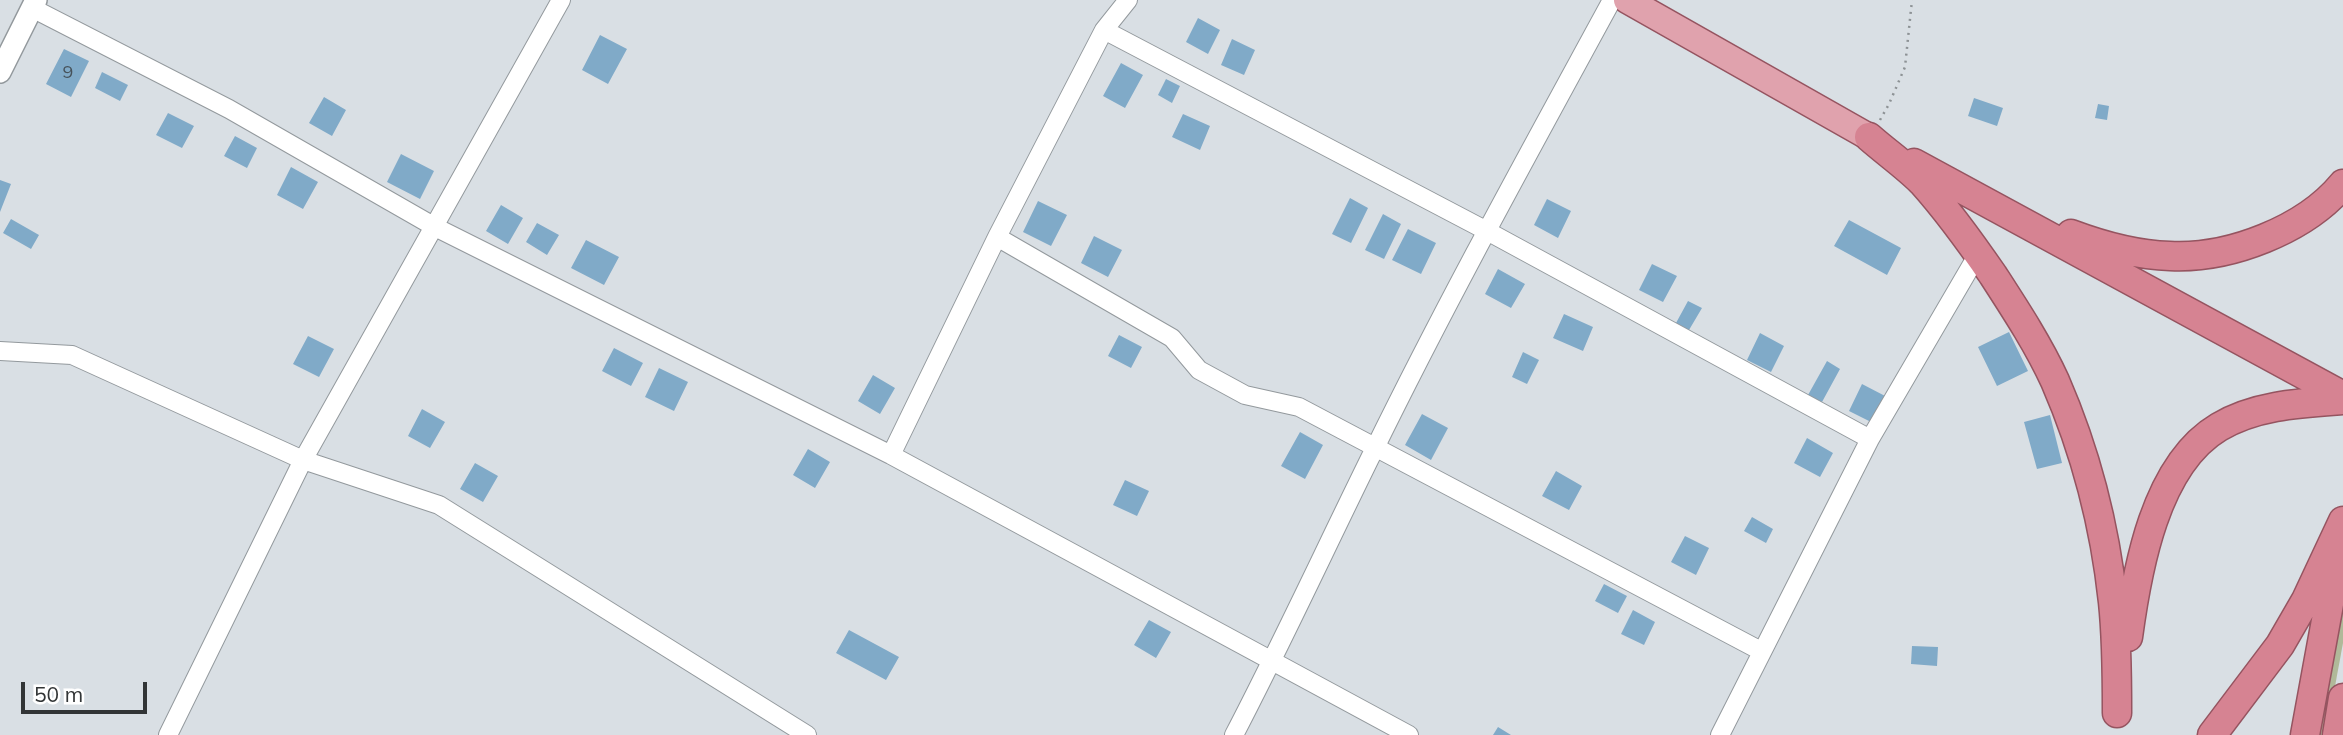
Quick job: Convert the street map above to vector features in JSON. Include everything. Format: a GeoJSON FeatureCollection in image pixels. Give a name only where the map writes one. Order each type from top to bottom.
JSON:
{"type":"FeatureCollection","features":[{"type":"Feature","properties":{"kind":"highway"},"geometry":{"type":"LineString","coordinates":[[1869,137],[2343,398]]}},
{"type":"Feature","properties":{"kind":"highway"},"geometry":{"type":"LineString","coordinates":[[1869,137],[1920,180],[1948,212],[2013,306],[2054,379],[2076,434],[2095,500],[2113,600],[2117,653],[2116,724]]}},
{"type":"Feature","properties":{"kind":"highway"},"geometry":{"type":"LineString","coordinates":[[1980,200],[2094,243],[2149,255],[2174,257],[2224,250],[2277,233],[2310,215],[2343,184]]}},
{"type":"Feature","properties":{"kind":"highway"},"geometry":{"type":"LineString","coordinates":[[2116,724],[2133,601],[2145,543],[2168,488],[2190,452],[2218,427],[2255,412],[2290,403],[2343,398]]}},
{"type":"Feature","properties":{"kind":"highway"},"geometry":{"type":"LineString","coordinates":[[2211,735],[2280,645],[2306,600],[2343,521]]}},
{"type":"Feature","properties":{"kind":"highway"},"geometry":{"type":"LineString","coordinates":[[2305,735],[2343,528]]}},
{"type":"Feature","properties":{"kind":"highway"},"geometry":{"type":"LineString","coordinates":[[2337,735],[2343,698]]}},
{"type":"Feature","properties":{"kind":"main road"},"geometry":{"type":"LineString","coordinates":[[1627,0],[1869,137]]}},
{"type":"Feature","properties":{"kind":"street"},"geometry":{"type":"LineString","coordinates":[[891,455],[997,237],[1104,30],[1128,0]]}},
{"type":"Feature","properties":{"kind":"street"},"geometry":{"type":"LineString","coordinates":[[1234,735],[1375,448],[1487,231],[1612,0]]}},
{"type":"Feature","properties":{"kind":"street"},"geometry":{"type":"LineString","coordinates":[[168,735],[303,460],[435,227],[557,1]]}},
{"type":"Feature","properties":{"kind":"street"},"geometry":{"type":"LineString","coordinates":[[0,72],[34,4],[229,109],[435,227],[891,455],[1409,735]]}},
{"type":"Feature","properties":{"kind":"street"},"geometry":{"type":"LineString","coordinates":[[1104,30],[1487,231],[1870,439]]}},
{"type":"Feature","properties":{"kind":"street"},"geometry":{"type":"LineString","coordinates":[[997,237],[1172,338],[1199,370],[1245,395],[1299,407],[1761,651]]}},
{"type":"Feature","properties":{"kind":"street"},"geometry":{"type":"LineString","coordinates":[[1720,735],[1870,439],[1979,254]]}},
{"type":"Feature","properties":{"kind":"street"},"geometry":{"type":"LineString","coordinates":[[0,351],[72,355],[303,460],[439,505],[807,735]]}},
{"type":"Feature","properties":{"kind":"path"},"geometry":{"type":"LineString","coordinates":[[1869,137],[1889,104],[1905,67],[1912,0]]}},
{"type":"Feature","properties":{"kind":"green space"},"geometry":{"type":"Polygon","coordinates":[[[2343,582],[2343,643],[2326,735],[2314,735],[2343,582]]]}},
{"type":"Feature","properties":{"kind":"building"},"geometry":{"type":"Polygon","coordinates":[[[1198,18],[1220,30],[1208,54],[1186,42],[1198,18]]]}},
{"type":"Feature","properties":{"kind":"building"},"geometry":{"type":"Polygon","coordinates":[[[600,35],[627,49],[608,84],[582,70],[600,35]]]}},
{"type":"Feature","properties":{"kind":"building"},"geometry":{"type":"Polygon","coordinates":[[[1232,39],[1255,50],[1244,75],[1221,65],[1232,39]]]}},
{"type":"Feature","properties":{"kind":"building"},"geometry":{"type":"Polygon","coordinates":[[[64,49],[89,61],[71,97],[46,84],[64,49]]]}},
{"type":"Feature","properties":{"kind":"building"},"geometry":{"type":"Polygon","coordinates":[[[1121,63],[1143,75],[1125,108],[1103,96],[1121,63]]]}},
{"type":"Feature","properties":{"kind":"building"},"geometry":{"type":"Polygon","coordinates":[[[102,72],[128,85],[120,101],[95,88],[102,72]]]}},
{"type":"Feature","properties":{"kind":"building"},"geometry":{"type":"Polygon","coordinates":[[[1166,79],[1180,86],[1172,103],[1158,95],[1166,79]]]}},
{"type":"Feature","properties":{"kind":"building"},"geometry":{"type":"Polygon","coordinates":[[[324,97],[346,110],[332,136],[309,123],[324,97]]]}},
{"type":"Feature","properties":{"kind":"building"},"geometry":{"type":"Polygon","coordinates":[[[1974,98],[2003,108],[1997,126],[1968,116],[1974,98]]]}},
{"type":"Feature","properties":{"kind":"building"},"geometry":{"type":"Polygon","coordinates":[[[2098,104],[2109,106],[2107,120],[2095,118],[2098,104]]]}},
{"type":"Feature","properties":{"kind":"building"},"geometry":{"type":"Polygon","coordinates":[[[168,113],[194,126],[182,148],[156,135],[168,113]]]}},
{"type":"Feature","properties":{"kind":"building"},"geometry":{"type":"Polygon","coordinates":[[[1183,114],[1210,126],[1200,150],[1172,137],[1183,114]]]}},
{"type":"Feature","properties":{"kind":"building"},"geometry":{"type":"Polygon","coordinates":[[[235,136],[257,148],[247,168],[224,156],[235,136]]]}},
{"type":"Feature","properties":{"kind":"building"},"geometry":{"type":"Polygon","coordinates":[[[401,154],[434,171],[420,199],[387,182],[401,154]]]}},
{"type":"Feature","properties":{"kind":"building"},"geometry":{"type":"Polygon","coordinates":[[[291,167],[318,182],[303,209],[277,195],[291,167]]]}},
{"type":"Feature","properties":{"kind":"building"},"geometry":{"type":"Polygon","coordinates":[[[0,180],[11,184],[0,212],[0,180]]]}},
{"type":"Feature","properties":{"kind":"building"},"geometry":{"type":"Polygon","coordinates":[[[1350,198],[1368,208],[1351,243],[1332,234],[1350,198]]]}},
{"type":"Feature","properties":{"kind":"building"},"geometry":{"type":"Polygon","coordinates":[[[1547,199],[1571,211],[1558,238],[1534,225],[1547,199]]]}},
{"type":"Feature","properties":{"kind":"building"},"geometry":{"type":"Polygon","coordinates":[[[1038,201],[1067,215],[1051,246],[1023,232],[1038,201]]]}},
{"type":"Feature","properties":{"kind":"building"},"geometry":{"type":"Polygon","coordinates":[[[501,205],[523,218],[508,244],[486,231],[501,205]]]}},
{"type":"Feature","properties":{"kind":"building"},"geometry":{"type":"Polygon","coordinates":[[[1383,214],[1401,224],[1384,259],[1365,250],[1383,214]]]}},
{"type":"Feature","properties":{"kind":"building"},"geometry":{"type":"Polygon","coordinates":[[[11,219],[39,235],[31,249],[3,233],[11,219]]]}},
{"type":"Feature","properties":{"kind":"building"},"geometry":{"type":"Polygon","coordinates":[[[1849,220],[1901,248],[1887,275],[1834,246],[1849,220]]]}},
{"type":"Feature","properties":{"kind":"building"},"geometry":{"type":"Polygon","coordinates":[[[537,223],[559,235],[547,255],[526,242],[537,223]]]}},
{"type":"Feature","properties":{"kind":"building"},"geometry":{"type":"Polygon","coordinates":[[[1408,229],[1436,243],[1421,274],[1392,260],[1408,229]]]}},
{"type":"Feature","properties":{"kind":"building"},"geometry":{"type":"Polygon","coordinates":[[[1094,236],[1122,250],[1108,277],[1081,263],[1094,236]]]}},
{"type":"Feature","properties":{"kind":"building"},"geometry":{"type":"Polygon","coordinates":[[[586,240],[619,257],[604,285],[571,268],[586,240]]]}},
{"type":"Feature","properties":{"kind":"building"},"geometry":{"type":"Polygon","coordinates":[[[1652,264],[1677,276],[1663,302],[1639,290],[1652,264]]]}},
{"type":"Feature","properties":{"kind":"building"},"geometry":{"type":"Polygon","coordinates":[[[1498,269],[1525,284],[1511,308],[1485,294],[1498,269]]]}},
{"type":"Feature","properties":{"kind":"building"},"geometry":{"type":"Polygon","coordinates":[[[1688,301],[1702,308],[1689,330],[1676,323],[1688,301]]]}},
{"type":"Feature","properties":{"kind":"building"},"geometry":{"type":"Polygon","coordinates":[[[1564,314],[1593,327],[1583,351],[1553,338],[1564,314]]]}},
{"type":"Feature","properties":{"kind":"building"},"geometry":{"type":"Polygon","coordinates":[[[2009,332],[2028,371],[1997,386],[1978,347],[2009,332]]]}},
{"type":"Feature","properties":{"kind":"building"},"geometry":{"type":"Polygon","coordinates":[[[1760,333],[1784,346],[1771,372],[1747,360],[1760,333]]]}},
{"type":"Feature","properties":{"kind":"building"},"geometry":{"type":"Polygon","coordinates":[[[1119,335],[1142,347],[1131,368],[1108,356],[1119,335]]]}},
{"type":"Feature","properties":{"kind":"building"},"geometry":{"type":"Polygon","coordinates":[[[308,336],[334,349],[319,377],[293,364],[308,336]]]}},
{"type":"Feature","properties":{"kind":"building"},"geometry":{"type":"Polygon","coordinates":[[[614,348],[643,363],[631,386],[602,371],[614,348]]]}},
{"type":"Feature","properties":{"kind":"building"},"geometry":{"type":"Polygon","coordinates":[[[1523,352],[1539,360],[1527,384],[1512,377],[1523,352]]]}},
{"type":"Feature","properties":{"kind":"building"},"geometry":{"type":"Polygon","coordinates":[[[1827,361],[1840,369],[1822,402],[1808,395],[1827,361]]]}},
{"type":"Feature","properties":{"kind":"building"},"geometry":{"type":"Polygon","coordinates":[[[659,368],[688,382],[674,411],[645,397],[659,368]]]}},
{"type":"Feature","properties":{"kind":"building"},"geometry":{"type":"Polygon","coordinates":[[[873,375],[895,388],[880,414],[858,401],[873,375]]]}},
{"type":"Feature","properties":{"kind":"building"},"geometry":{"type":"Polygon","coordinates":[[[1862,384],[1887,397],[1873,423],[1849,411],[1862,384]]]}},
{"type":"Feature","properties":{"kind":"building"},"geometry":{"type":"Polygon","coordinates":[[[422,409],[445,422],[430,448],[408,436],[422,409]]]}},
{"type":"Feature","properties":{"kind":"building"},"geometry":{"type":"Polygon","coordinates":[[[1422,414],[1448,428],[1431,460],[1405,445],[1422,414]]]}},
{"type":"Feature","properties":{"kind":"building"},"geometry":{"type":"Polygon","coordinates":[[[2050,415],[2062,463],[2037,469],[2024,422],[2050,415]]]}},
{"type":"Feature","properties":{"kind":"building"},"geometry":{"type":"Polygon","coordinates":[[[1300,432],[1323,445],[1305,479],[1281,466],[1300,432]]]}},
{"type":"Feature","properties":{"kind":"building"},"geometry":{"type":"Polygon","coordinates":[[[1807,438],[1833,453],[1820,477],[1794,463],[1807,438]]]}},
{"type":"Feature","properties":{"kind":"building"},"geometry":{"type":"Polygon","coordinates":[[[808,449],[830,462],[815,488],[793,475],[808,449]]]}},
{"type":"Feature","properties":{"kind":"building"},"geometry":{"type":"Polygon","coordinates":[[[475,463],[498,476],[483,502],[460,489],[475,463]]]}},
{"type":"Feature","properties":{"kind":"building"},"geometry":{"type":"Polygon","coordinates":[[[1556,471],[1582,486],[1569,510],[1542,496],[1556,471]]]}},
{"type":"Feature","properties":{"kind":"building"},"geometry":{"type":"Polygon","coordinates":[[[1125,480],[1149,491],[1137,516],[1113,505],[1125,480]]]}},
{"type":"Feature","properties":{"kind":"building"},"geometry":{"type":"Polygon","coordinates":[[[1752,517],[1773,529],[1766,543],[1744,531],[1752,517]]]}},
{"type":"Feature","properties":{"kind":"building"},"geometry":{"type":"Polygon","coordinates":[[[1685,536],[1709,548],[1696,575],[1671,562],[1685,536]]]}},
{"type":"Feature","properties":{"kind":"building"},"geometry":{"type":"Polygon","coordinates":[[[1604,584],[1627,596],[1618,613],[1595,601],[1604,584]]]}},
{"type":"Feature","properties":{"kind":"building"},"geometry":{"type":"Polygon","coordinates":[[[1633,610],[1655,622],[1644,645],[1621,634],[1633,610]]]}},
{"type":"Feature","properties":{"kind":"building"},"geometry":{"type":"Polygon","coordinates":[[[1149,620],[1171,632],[1156,658],[1134,645],[1149,620]]]}},
{"type":"Feature","properties":{"kind":"building"},"geometry":{"type":"Polygon","coordinates":[[[849,630],[899,657],[886,680],[836,653],[849,630]]]}},
{"type":"Feature","properties":{"kind":"building"},"geometry":{"type":"Polygon","coordinates":[[[1912,646],[1938,647],[1937,666],[1911,664],[1912,646]]]}},
{"type":"Feature","properties":{"kind":"building"},"geometry":{"type":"Polygon","coordinates":[[[1498,727],[1511,735],[1493,735],[1498,727]]]}}]}
